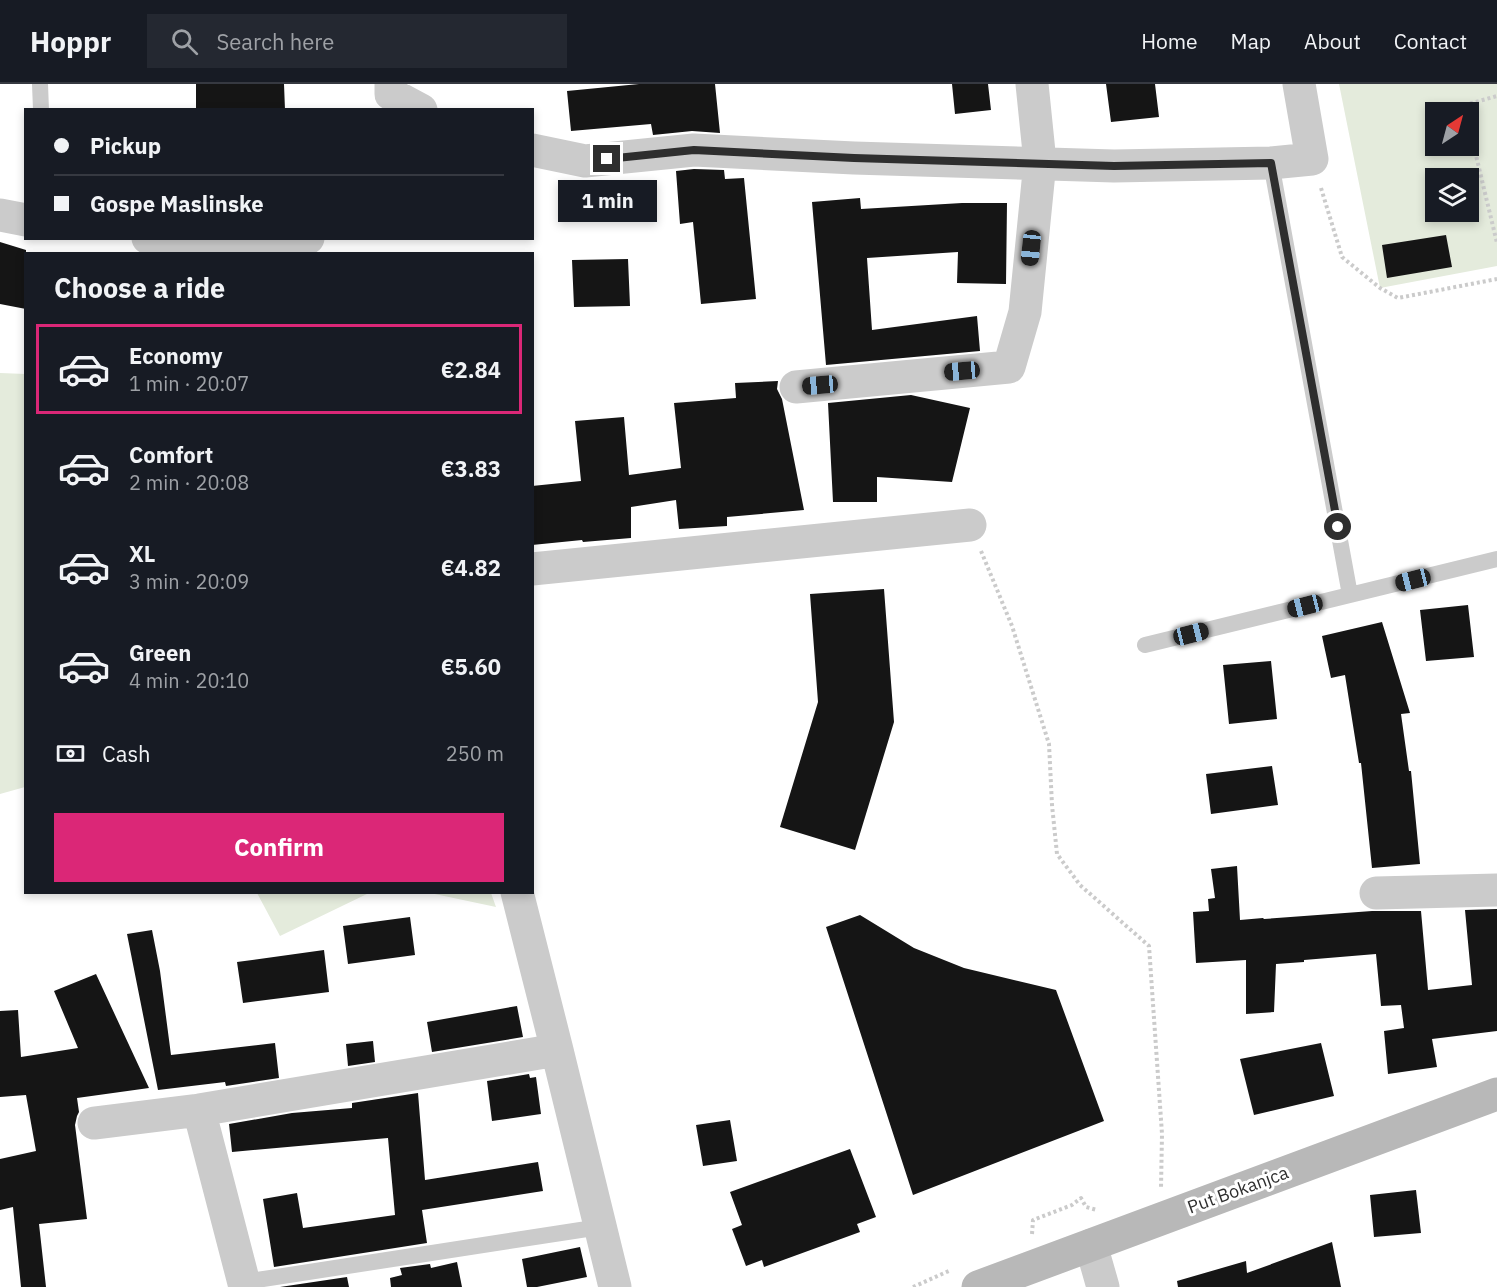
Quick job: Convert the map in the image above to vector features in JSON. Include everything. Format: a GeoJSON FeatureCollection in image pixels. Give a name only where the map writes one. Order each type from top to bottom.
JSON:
{"type":"FeatureCollection","features":[{"type":"Feature","properties":{"kind":"main road","name":"Put Bokanjca"},"geometry":{"type":"LineString","coordinates":[[978,1287],[1497,1094]]}},
{"type":"Feature","properties":{"kind":"street"},"geometry":{"type":"LineString","coordinates":[[796,387],[1009,367],[1024,312],[1040,162],[1032,84]]}},
{"type":"Feature","properties":{"kind":"street"},"geometry":{"type":"LineString","coordinates":[[534,150],[585,161],[694,150],[854,158],[1114,166],[1271,163],[1312,159],[1299,84]]}},
{"type":"Feature","properties":{"kind":"street"},"geometry":{"type":"LineString","coordinates":[[389,96],[416,108]]}},
{"type":"Feature","properties":{"kind":"street"},"geometry":{"type":"LineString","coordinates":[[0,215],[24,220]]}},
{"type":"Feature","properties":{"kind":"street"},"geometry":{"type":"LineString","coordinates":[[161,240],[245,249],[296,245],[305,240]]}},
{"type":"Feature","properties":{"kind":"street"},"geometry":{"type":"LineString","coordinates":[[534,569],[970,525]]}},
{"type":"Feature","properties":{"kind":"street"},"geometry":{"type":"LineString","coordinates":[[1376,893],[1497,890]]}},
{"type":"Feature","properties":{"kind":"street"},"geometry":{"type":"LineString","coordinates":[[518,894],[615,1287]]}},
{"type":"Feature","properties":{"kind":"street"},"geometry":{"type":"LineString","coordinates":[[94,1123],[199,1110],[557,1050]]}},
{"type":"Feature","properties":{"kind":"street"},"geometry":{"type":"LineString","coordinates":[[199,1110],[245,1284]]}},
{"type":"Feature","properties":{"kind":"street"},"geometry":{"type":"LineString","coordinates":[[1091,1245],[1103,1287]]}},
{"type":"Feature","properties":{"kind":"lane"},"geometry":{"type":"LineString","coordinates":[[40,84],[41,108]]}},
{"type":"Feature","properties":{"kind":"lane"},"geometry":{"type":"LineString","coordinates":[[1271,163],[1350,595]]}},
{"type":"Feature","properties":{"kind":"lane"},"geometry":{"type":"LineString","coordinates":[[1145,645],[1497,559]]}},
{"type":"Feature","properties":{"kind":"lane"},"geometry":{"type":"LineString","coordinates":[[245,1284],[600,1227]]}},
{"type":"Feature","properties":{"kind":"path"},"geometry":{"type":"LineString","coordinates":[[1479,102],[1497,98]]}},
{"type":"Feature","properties":{"kind":"path"},"geometry":{"type":"LineString","coordinates":[[1476,156],[1497,243]]}},
{"type":"Feature","properties":{"kind":"path"},"geometry":{"type":"LineString","coordinates":[[1312,159],[1342,257],[1380,288],[1398,298],[1497,279]]}},
{"type":"Feature","properties":{"kind":"path"},"geometry":{"type":"LineString","coordinates":[[970,525],[1012,626],[1049,744],[1057,854],[1080,885],[1149,946],[1162,1134],[1160,1219]]}},
{"type":"Feature","properties":{"kind":"green space"},"geometry":{"type":"Polygon","coordinates":[[[1339,84],[1497,84],[1497,266],[1380,288],[1339,84]]]}},
{"type":"Feature","properties":{"kind":"green space"},"geometry":{"type":"Polygon","coordinates":[[[0,373],[24,374],[24,787],[0,794],[0,373]]]}},
{"type":"Feature","properties":{"kind":"green space"},"geometry":{"type":"Polygon","coordinates":[[[258,894],[367,894],[280,936],[258,894]]]}},
{"type":"Feature","properties":{"kind":"green space"},"geometry":{"type":"Polygon","coordinates":[[[435,894],[491,894],[496,907],[435,894]]]}},
{"type":"Feature","properties":{"kind":"building"},"geometry":{"type":"Polygon","coordinates":[[[196,84],[284,84],[285,108],[196,108],[196,84]]]}},
{"type":"Feature","properties":{"kind":"building"},"geometry":{"type":"Polygon","coordinates":[[[639,84],[715,84],[720,133],[692,131],[653,135],[651,124],[571,131],[567,91],[639,84]]]}},
{"type":"Feature","properties":{"kind":"building"},"geometry":{"type":"Polygon","coordinates":[[[952,84],[988,84],[991,110],[955,114],[952,84]]]}},
{"type":"Feature","properties":{"kind":"building"},"geometry":{"type":"Polygon","coordinates":[[[1106,84],[1155,84],[1159,117],[1111,122],[1106,84]]]}},
{"type":"Feature","properties":{"kind":"building"},"geometry":{"type":"Polygon","coordinates":[[[724,170],[725,179],[744,178],[756,299],[701,304],[693,222],[680,224],[676,171],[724,170]]]}},
{"type":"Feature","properties":{"kind":"building"},"geometry":{"type":"Polygon","coordinates":[[[860,198],[861,209],[962,203],[1007,203],[1006,284],[957,283],[958,252],[867,258],[872,330],[977,316],[980,351],[826,365],[812,202],[860,198]]]}},
{"type":"Feature","properties":{"kind":"building"},"geometry":{"type":"Polygon","coordinates":[[[1446,235],[1452,267],[1387,278],[1382,245],[1446,235]]]}},
{"type":"Feature","properties":{"kind":"building"},"geometry":{"type":"Polygon","coordinates":[[[0,242],[26,250],[26,252],[24,252],[24,309],[0,304],[0,242]]]}},
{"type":"Feature","properties":{"kind":"building"},"geometry":{"type":"Polygon","coordinates":[[[628,259],[630,306],[574,307],[572,260],[628,259]]]}},
{"type":"Feature","properties":{"kind":"building"},"geometry":{"type":"Polygon","coordinates":[[[778,381],[777,389],[782,399],[804,510],[727,517],[727,526],[679,529],[676,500],[631,507],[631,538],[534,545],[534,486],[581,481],[575,421],[624,417],[629,475],[681,468],[674,403],[736,398],[735,383],[778,381]]]}},
{"type":"Feature","properties":{"kind":"building"},"geometry":{"type":"Polygon","coordinates":[[[911,395],[970,408],[952,482],[877,477],[877,502],[833,502],[828,403],[911,395]]]}},
{"type":"Feature","properties":{"kind":"building"},"geometry":{"type":"Polygon","coordinates":[[[884,589],[894,722],[855,850],[780,827],[818,702],[810,594],[884,589]]]}},
{"type":"Feature","properties":{"kind":"building"},"geometry":{"type":"Polygon","coordinates":[[[1468,605],[1474,657],[1426,661],[1420,610],[1468,605]]]}},
{"type":"Feature","properties":{"kind":"building"},"geometry":{"type":"Polygon","coordinates":[[[1382,622],[1410,713],[1401,714],[1409,771],[1411,771],[1420,864],[1372,868],[1361,763],[1359,763],[1345,675],[1331,678],[1322,636],[1382,622]]]}},
{"type":"Feature","properties":{"kind":"building"},"geometry":{"type":"Polygon","coordinates":[[[1271,661],[1277,719],[1229,724],[1223,665],[1271,661]]]}},
{"type":"Feature","properties":{"kind":"building"},"geometry":{"type":"Polygon","coordinates":[[[1272,766],[1278,805],[1211,814],[1206,774],[1272,766]]]}},
{"type":"Feature","properties":{"kind":"building"},"geometry":{"type":"Polygon","coordinates":[[[1237,866],[1240,920],[1372,911],[1421,911],[1428,990],[1472,985],[1465,910],[1497,909],[1497,1031],[1432,1039],[1437,1067],[1388,1074],[1384,1031],[1404,1028],[1401,1005],[1381,1006],[1376,954],[1276,964],[1274,1012],[1246,1014],[1246,960],[1196,963],[1193,912],[1209,911],[1208,899],[1215,898],[1211,869],[1237,866]]]}},
{"type":"Feature","properties":{"kind":"building"},"geometry":{"type":"Polygon","coordinates":[[[860,915],[914,948],[964,968],[1056,990],[1104,1121],[913,1195],[826,927],[860,915]]]}},
{"type":"Feature","properties":{"kind":"building"},"geometry":{"type":"Polygon","coordinates":[[[410,917],[415,955],[348,964],[343,926],[410,917]]]}},
{"type":"Feature","properties":{"kind":"building"},"geometry":{"type":"Polygon","coordinates":[[[152,930],[171,1055],[275,1043],[279,1078],[226,1086],[225,1082],[158,1090],[127,934],[152,930]]]}},
{"type":"Feature","properties":{"kind":"building"},"geometry":{"type":"Polygon","coordinates":[[[324,950],[329,992],[243,1003],[237,962],[324,950]]]}},
{"type":"Feature","properties":{"kind":"building"},"geometry":{"type":"Polygon","coordinates":[[[96,974],[149,1088],[77,1098],[79,1112],[75,1125],[87,1219],[39,1224],[46,1287],[21,1287],[13,1207],[0,1210],[0,1159],[36,1151],[26,1095],[0,1097],[0,1011],[18,1010],[21,1057],[78,1048],[54,991],[96,974]]]}},
{"type":"Feature","properties":{"kind":"building"},"geometry":{"type":"Polygon","coordinates":[[[517,1006],[523,1037],[432,1052],[427,1022],[517,1006]]]}},
{"type":"Feature","properties":{"kind":"building"},"geometry":{"type":"Polygon","coordinates":[[[373,1041],[375,1062],[348,1066],[346,1044],[373,1041]]]}},
{"type":"Feature","properties":{"kind":"building"},"geometry":{"type":"Polygon","coordinates":[[[1321,1043],[1334,1096],[1254,1115],[1240,1059],[1321,1043]]]}},
{"type":"Feature","properties":{"kind":"building"},"geometry":{"type":"Polygon","coordinates":[[[529,1074],[530,1078],[536,1077],[541,1114],[492,1121],[487,1081],[529,1074]]]}},
{"type":"Feature","properties":{"kind":"building"},"geometry":{"type":"Polygon","coordinates":[[[418,1093],[425,1180],[538,1162],[543,1191],[422,1210],[427,1243],[274,1267],[263,1199],[297,1193],[303,1228],[395,1215],[388,1138],[232,1152],[229,1124],[292,1113],[352,1108],[352,1103],[418,1093]]]}},
{"type":"Feature","properties":{"kind":"building"},"geometry":{"type":"Polygon","coordinates":[[[730,1120],[737,1161],[703,1166],[696,1125],[730,1120]]]}},
{"type":"Feature","properties":{"kind":"building"},"geometry":{"type":"Polygon","coordinates":[[[850,1149],[876,1217],[857,1224],[860,1232],[764,1267],[762,1260],[746,1266],[732,1229],[742,1225],[730,1192],[850,1149]]]}},
{"type":"Feature","properties":{"kind":"building"},"geometry":{"type":"Polygon","coordinates":[[[1416,1190],[1421,1233],[1374,1237],[1370,1195],[1416,1190]]]}},
{"type":"Feature","properties":{"kind":"building"},"geometry":{"type":"Polygon","coordinates":[[[1332,1242],[1341,1287],[1178,1287],[1177,1281],[1246,1261],[1247,1273],[1332,1242]]]}},
{"type":"Feature","properties":{"kind":"building"},"geometry":{"type":"Polygon","coordinates":[[[580,1247],[587,1277],[527,1287],[522,1259],[580,1247]]]}},
{"type":"Feature","properties":{"kind":"building"},"geometry":{"type":"Polygon","coordinates":[[[457,1262],[462,1287],[391,1287],[390,1278],[402,1275],[400,1268],[430,1264],[431,1268],[457,1262]]]}},
{"type":"Feature","properties":{"kind":"building"},"geometry":{"type":"Polygon","coordinates":[[[347,1277],[349,1287],[280,1287],[347,1277]]]}},
{"type":"Feature","properties":{"kind":"route"},"geometry":{"type":"LineString","coordinates":[[607,159],[694,150],[854,158],[1114,166],[1271,163],[1338,527]]}}]}
